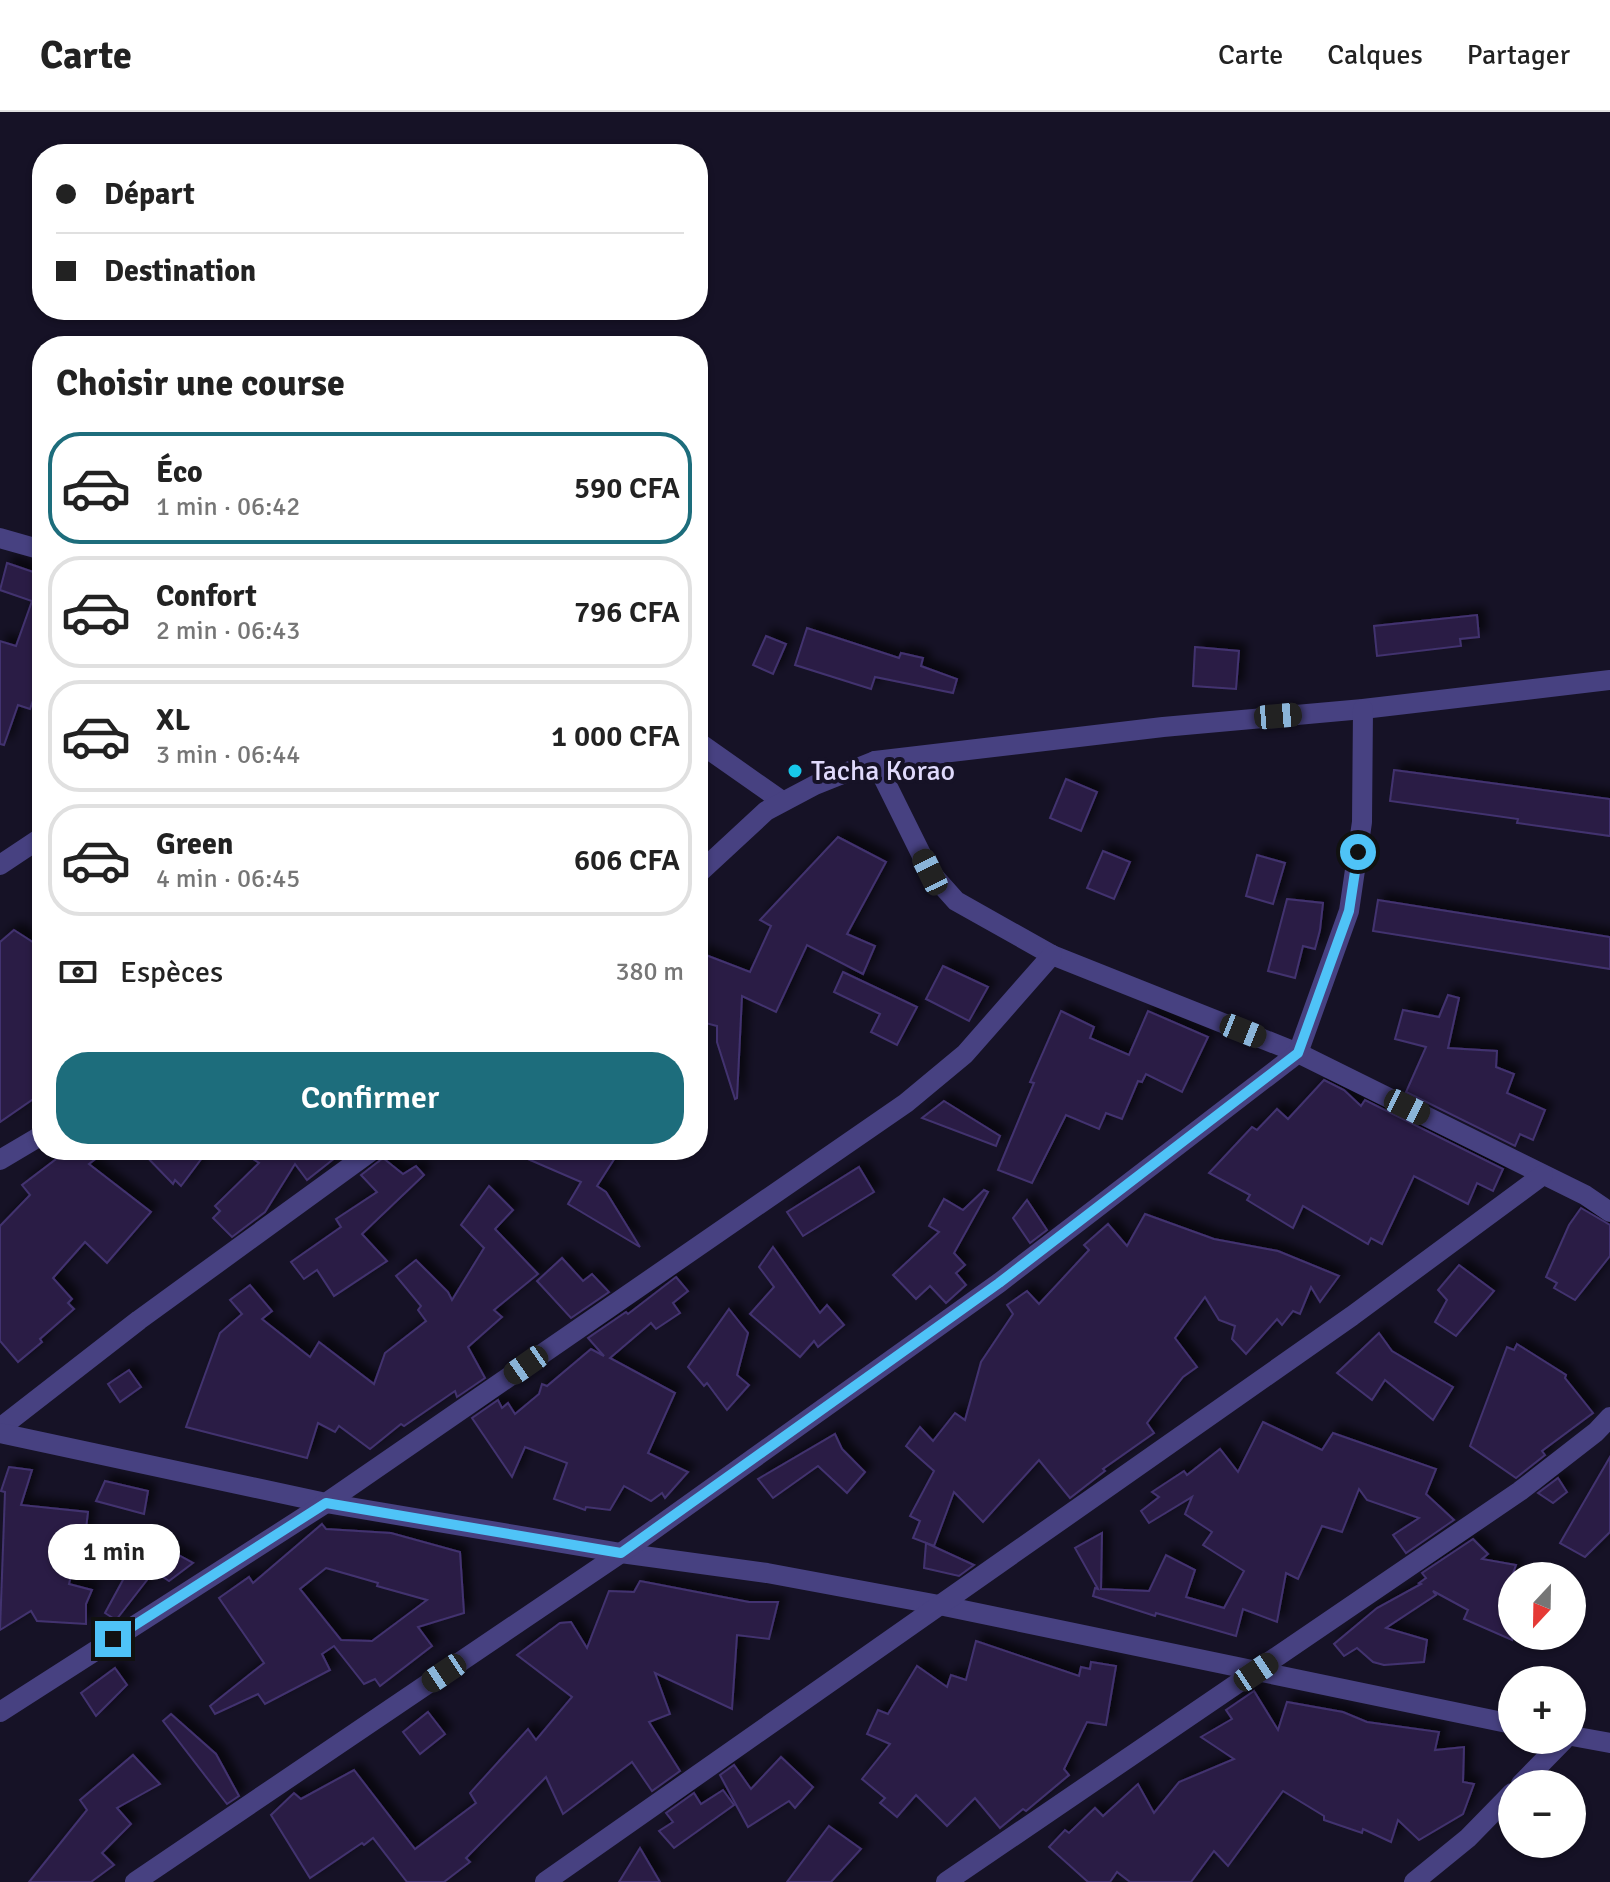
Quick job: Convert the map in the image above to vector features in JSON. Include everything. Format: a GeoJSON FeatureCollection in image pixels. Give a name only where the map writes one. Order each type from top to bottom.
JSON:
{"type":"FeatureCollection","features":[{"type":"Feature","properties":{"kind":"street"},"geometry":{"type":"LineString","coordinates":[[0,538],[32,547]]}},
{"type":"Feature","properties":{"kind":"street"},"geometry":{"type":"LineString","coordinates":[[708,864],[752,822],[782,801],[875,761],[1610,680]]}},
{"type":"Feature","properties":{"kind":"street"},"geometry":{"type":"LineString","coordinates":[[135,1882],[621,1553],[999,1283],[1298,1053],[1349,911],[1362,822],[1363,709]]}},
{"type":"Feature","properties":{"kind":"street"},"geometry":{"type":"LineString","coordinates":[[708,749],[782,801]]}},
{"type":"Feature","properties":{"kind":"street"},"geometry":{"type":"LineString","coordinates":[[875,761],[930,872],[956,901],[1052,955],[1298,1053],[1585,1195],[1610,1212]]}},
{"type":"Feature","properties":{"kind":"street"},"geometry":{"type":"LineString","coordinates":[[0,865],[32,844]]}},
{"type":"Feature","properties":{"kind":"street"},"geometry":{"type":"LineString","coordinates":[[0,1712],[326,1503],[906,1103],[965,1054],[1052,955]]}},
{"type":"Feature","properties":{"kind":"street"},"geometry":{"type":"LineString","coordinates":[[0,1160],[32,1141]]}},
{"type":"Feature","properties":{"kind":"street"},"geometry":{"type":"LineString","coordinates":[[0,1431],[139,1320],[359,1160]]}},
{"type":"Feature","properties":{"kind":"street"},"geometry":{"type":"LineString","coordinates":[[545,1882],[1352,1316],[1543,1175]]}},
{"type":"Feature","properties":{"kind":"street"},"geometry":{"type":"LineString","coordinates":[[946,1882],[1520,1491],[1596,1432],[1610,1417]]}},
{"type":"Feature","properties":{"kind":"street"},"geometry":{"type":"LineString","coordinates":[[0,1431],[326,1503],[621,1553],[767,1573],[939,1605],[1498,1721]]}},
{"type":"Feature","properties":{"kind":"street"},"geometry":{"type":"LineString","coordinates":[[1586,1739],[1610,1743]]}},
{"type":"Feature","properties":{"kind":"street"},"geometry":{"type":"LineString","coordinates":[[1535,1770],[1550,1754]]}},
{"type":"Feature","properties":{"kind":"street"},"geometry":{"type":"LineString","coordinates":[[1414,1882],[1468,1838],[1498,1807]]}},
{"type":"Feature","properties":{"kind":"street"},"geometry":{"type":"LineString","coordinates":[[568,1866],[582,1882]]}},
{"type":"Feature","properties":{"kind":"building"},"geometry":{"type":"Polygon","coordinates":[[[7,563],[32,572],[32,601],[0,590],[7,563]]]}},
{"type":"Feature","properties":{"kind":"building"},"geometry":{"type":"Polygon","coordinates":[[[32,601],[32,703],[30,709],[18,705],[4,745],[0,744],[0,641],[16,646],[32,601]]]}},
{"type":"Feature","properties":{"kind":"building"},"geometry":{"type":"Polygon","coordinates":[[[1477,615],[1479,637],[1460,639],[1461,646],[1377,656],[1374,626],[1477,615]]]}},
{"type":"Feature","properties":{"kind":"building"},"geometry":{"type":"Polygon","coordinates":[[[807,628],[899,658],[901,653],[923,658],[921,666],[957,679],[953,693],[875,677],[871,689],[795,665],[807,628]]]}},
{"type":"Feature","properties":{"kind":"building"},"geometry":{"type":"Polygon","coordinates":[[[766,636],[786,644],[773,674],[753,665],[766,636]]]}},
{"type":"Feature","properties":{"kind":"building"},"geometry":{"type":"Polygon","coordinates":[[[1195,647],[1239,651],[1236,689],[1193,686],[1195,647]]]}},
{"type":"Feature","properties":{"kind":"building"},"geometry":{"type":"Polygon","coordinates":[[[1394,770],[1610,799],[1610,836],[1390,801],[1394,770]]]}},
{"type":"Feature","properties":{"kind":"building"},"geometry":{"type":"Polygon","coordinates":[[[1066,779],[1097,792],[1081,831],[1050,818],[1066,779]]]}},
{"type":"Feature","properties":{"kind":"building"},"geometry":{"type":"Polygon","coordinates":[[[838,837],[886,862],[847,934],[875,946],[863,974],[807,945],[776,1012],[742,996],[735,1099],[717,1042],[717,1026],[708,1024],[708,956],[750,972],[771,926],[760,920],[838,837]]]}},
{"type":"Feature","properties":{"kind":"building"},"geometry":{"type":"Polygon","coordinates":[[[1103,851],[1130,862],[1114,899],[1087,888],[1103,851]]]}},
{"type":"Feature","properties":{"kind":"building"},"geometry":{"type":"Polygon","coordinates":[[[1257,855],[1285,863],[1273,904],[1246,896],[1257,855]]]}},
{"type":"Feature","properties":{"kind":"building"},"geometry":{"type":"Polygon","coordinates":[[[1287,899],[1323,903],[1315,949],[1303,946],[1295,978],[1268,971],[1287,899]]]}},
{"type":"Feature","properties":{"kind":"building"},"geometry":{"type":"Polygon","coordinates":[[[1378,900],[1610,937],[1610,969],[1373,931],[1378,900]]]}},
{"type":"Feature","properties":{"kind":"building"},"geometry":{"type":"Polygon","coordinates":[[[14,930],[32,942],[32,1100],[0,1122],[0,942],[14,930]]]}},
{"type":"Feature","properties":{"kind":"building"},"geometry":{"type":"Polygon","coordinates":[[[943,966],[988,987],[969,1021],[926,999],[943,966]]]}},
{"type":"Feature","properties":{"kind":"building"},"geometry":{"type":"Polygon","coordinates":[[[843,972],[917,1007],[897,1045],[871,1032],[880,1014],[834,992],[843,972]]]}},
{"type":"Feature","properties":{"kind":"building"},"geometry":{"type":"Polygon","coordinates":[[[1448,995],[1459,998],[1448,1048],[1497,1051],[1496,1067],[1514,1074],[1507,1093],[1545,1110],[1533,1140],[1520,1134],[1515,1146],[1406,1092],[1426,1047],[1395,1039],[1403,1010],[1439,1017],[1448,995]]]}},
{"type":"Feature","properties":{"kind":"building"},"geometry":{"type":"Polygon","coordinates":[[[1061,1011],[1094,1027],[1090,1038],[1129,1055],[1148,1011],[1208,1037],[1182,1092],[1146,1074],[1142,1082],[1138,1081],[1122,1119],[1106,1113],[1099,1129],[1066,1115],[1032,1183],[998,1170],[1034,1083],[1030,1082],[1061,1011]]]}},
{"type":"Feature","properties":{"kind":"building"},"geometry":{"type":"Polygon","coordinates":[[[1324,1080],[1344,1090],[1361,1106],[1365,1100],[1503,1169],[1493,1191],[1477,1183],[1468,1204],[1414,1176],[1382,1244],[1371,1238],[1368,1244],[1303,1206],[1293,1228],[1247,1200],[1250,1195],[1209,1173],[1252,1127],[1257,1130],[1277,1109],[1288,1119],[1324,1080]]]}},
{"type":"Feature","properties":{"kind":"building"},"geometry":{"type":"Polygon","coordinates":[[[944,1101],[1000,1136],[996,1146],[922,1118],[944,1101]]]}},
{"type":"Feature","properties":{"kind":"building"},"geometry":{"type":"Polygon","coordinates":[[[55,1160],[94,1160],[89,1164],[151,1212],[107,1263],[85,1242],[53,1278],[72,1299],[68,1303],[74,1309],[18,1362],[0,1341],[0,1226],[30,1195],[22,1185],[55,1160]]]}},
{"type":"Feature","properties":{"kind":"building"},"geometry":{"type":"Polygon","coordinates":[[[150,1160],[200,1160],[181,1186],[175,1180],[173,1184],[150,1160]]]}},
{"type":"Feature","properties":{"kind":"building"},"geometry":{"type":"Polygon","coordinates":[[[254,1160],[332,1160],[307,1180],[295,1164],[265,1212],[232,1237],[213,1218],[220,1211],[215,1206],[259,1163],[254,1160]]]}},
{"type":"Feature","properties":{"kind":"building"},"geometry":{"type":"Polygon","coordinates":[[[380,1160],[386,1160],[403,1174],[416,1166],[424,1175],[362,1234],[387,1261],[334,1296],[317,1270],[304,1279],[291,1262],[341,1227],[336,1219],[377,1192],[361,1175],[380,1160]]]}},
{"type":"Feature","properties":{"kind":"building"},"geometry":{"type":"Polygon","coordinates":[[[530,1160],[614,1160],[597,1186],[606,1192],[640,1247],[568,1204],[581,1182],[530,1160]]]}},
{"type":"Feature","properties":{"kind":"building"},"geometry":{"type":"Polygon","coordinates":[[[859,1167],[874,1192],[803,1236],[787,1212],[859,1167]]]}},
{"type":"Feature","properties":{"kind":"building"},"geometry":{"type":"Polygon","coordinates":[[[489,1186],[513,1210],[495,1229],[538,1274],[494,1310],[502,1317],[468,1347],[485,1378],[457,1397],[455,1391],[404,1426],[401,1424],[370,1449],[339,1426],[335,1432],[318,1423],[307,1458],[186,1427],[220,1333],[242,1314],[230,1300],[250,1285],[272,1311],[262,1319],[310,1357],[319,1342],[374,1384],[385,1353],[426,1321],[418,1310],[421,1306],[396,1276],[416,1260],[452,1300],[484,1248],[461,1225],[489,1186]]]}},
{"type":"Feature","properties":{"kind":"building"},"geometry":{"type":"Polygon","coordinates":[[[984,1190],[988,1192],[954,1253],[965,1265],[956,1273],[966,1285],[946,1303],[930,1286],[916,1299],[893,1275],[939,1232],[929,1226],[944,1199],[963,1210],[984,1190]]]}},
{"type":"Feature","properties":{"kind":"building"},"geometry":{"type":"Polygon","coordinates":[[[1027,1200],[1047,1230],[1030,1243],[1013,1218],[1027,1200]]]}},
{"type":"Feature","properties":{"kind":"building"},"geometry":{"type":"Polygon","coordinates":[[[1581,1208],[1610,1225],[1610,1256],[1575,1300],[1554,1288],[1557,1283],[1546,1277],[1569,1225],[1581,1208]]]}},
{"type":"Feature","properties":{"kind":"building"},"geometry":{"type":"Polygon","coordinates":[[[1145,1214],[1214,1239],[1278,1251],[1339,1276],[1320,1302],[1311,1287],[1300,1314],[1293,1311],[1282,1325],[1277,1319],[1246,1354],[1232,1339],[1235,1326],[1219,1320],[1205,1297],[1175,1338],[1197,1367],[1183,1377],[1147,1423],[1154,1433],[1103,1469],[1105,1471],[1070,1498],[1039,1460],[983,1522],[954,1492],[934,1546],[913,1538],[920,1521],[910,1516],[934,1471],[906,1446],[920,1427],[933,1441],[955,1413],[965,1420],[981,1362],[1013,1314],[1007,1305],[1027,1291],[1039,1304],[1089,1250],[1084,1245],[1108,1224],[1127,1246],[1145,1214]]]}},
{"type":"Feature","properties":{"kind":"building"},"geometry":{"type":"Polygon","coordinates":[[[773,1247],[820,1313],[827,1305],[844,1325],[818,1347],[814,1341],[800,1357],[750,1314],[774,1287],[759,1267],[773,1247]]]}},
{"type":"Feature","properties":{"kind":"building"},"geometry":{"type":"Polygon","coordinates":[[[562,1258],[583,1281],[592,1274],[609,1292],[571,1318],[537,1281],[562,1258]]]}},
{"type":"Feature","properties":{"kind":"building"},"geometry":{"type":"Polygon","coordinates":[[[1459,1265],[1494,1291],[1456,1336],[1435,1322],[1447,1300],[1438,1290],[1459,1265]]]}},
{"type":"Feature","properties":{"kind":"building"},"geometry":{"type":"Polygon","coordinates":[[[676,1277],[688,1291],[673,1303],[680,1313],[656,1329],[651,1323],[610,1358],[675,1393],[648,1453],[688,1472],[665,1498],[662,1493],[651,1501],[624,1486],[610,1510],[586,1507],[585,1510],[554,1499],[567,1463],[525,1447],[512,1477],[472,1418],[498,1400],[502,1408],[508,1403],[515,1414],[539,1394],[542,1384],[547,1386],[591,1349],[604,1356],[588,1338],[626,1312],[628,1314],[676,1277]]]}},
{"type":"Feature","properties":{"kind":"building"},"geometry":{"type":"Polygon","coordinates":[[[729,1309],[748,1333],[737,1375],[749,1385],[727,1410],[707,1383],[704,1386],[688,1367],[729,1309]]]}},
{"type":"Feature","properties":{"kind":"building"},"geometry":{"type":"Polygon","coordinates":[[[1379,1333],[1392,1351],[1453,1387],[1433,1420],[1385,1380],[1372,1400],[1337,1373],[1379,1333]]]}},
{"type":"Feature","properties":{"kind":"building"},"geometry":{"type":"Polygon","coordinates":[[[1517,1344],[1566,1375],[1565,1378],[1593,1413],[1542,1451],[1545,1455],[1516,1478],[1470,1446],[1507,1347],[1514,1350],[1517,1344]]]}},
{"type":"Feature","properties":{"kind":"building"},"geometry":{"type":"Polygon","coordinates":[[[129,1370],[141,1387],[120,1402],[108,1384],[129,1370]]]}},
{"type":"Feature","properties":{"kind":"building"},"geometry":{"type":"Polygon","coordinates":[[[1263,1422],[1322,1450],[1333,1433],[1436,1469],[1426,1494],[1454,1520],[1406,1553],[1393,1535],[1419,1518],[1367,1500],[1359,1489],[1342,1532],[1322,1526],[1298,1579],[1286,1573],[1277,1622],[1243,1609],[1236,1636],[1156,1613],[1155,1616],[1093,1596],[1095,1588],[1098,1589],[1075,1548],[1102,1533],[1101,1589],[1149,1591],[1166,1555],[1195,1570],[1186,1597],[1224,1608],[1244,1571],[1203,1545],[1212,1532],[1185,1514],[1192,1497],[1149,1523],[1141,1511],[1159,1497],[1152,1492],[1184,1471],[1187,1475],[1220,1449],[1238,1472],[1263,1422]]]}},
{"type":"Feature","properties":{"kind":"building"},"geometry":{"type":"Polygon","coordinates":[[[835,1434],[842,1449],[865,1472],[847,1493],[818,1466],[773,1498],[758,1479],[835,1434]]]}},
{"type":"Feature","properties":{"kind":"building"},"geometry":{"type":"Polygon","coordinates":[[[1610,1457],[1610,1532],[1585,1557],[1560,1543],[1610,1457]]]}},
{"type":"Feature","properties":{"kind":"building"},"geometry":{"type":"Polygon","coordinates":[[[9,1467],[32,1470],[21,1505],[88,1512],[85,1537],[80,1536],[69,1584],[92,1590],[86,1604],[86,1624],[37,1621],[31,1611],[0,1630],[5,1492],[1,1491],[9,1467]]]}},
{"type":"Feature","properties":{"kind":"building"},"geometry":{"type":"Polygon","coordinates":[[[1558,1478],[1567,1492],[1553,1503],[1538,1493],[1558,1478]]]}},
{"type":"Feature","properties":{"kind":"building"},"geometry":{"type":"Polygon","coordinates":[[[105,1481],[148,1491],[144,1514],[96,1501],[105,1481]]]}},
{"type":"Feature","properties":{"kind":"building"},"geometry":{"type":"Polygon","coordinates":[[[322,1524],[326,1529],[391,1533],[460,1552],[464,1613],[418,1627],[432,1646],[380,1686],[375,1679],[364,1684],[334,1646],[322,1654],[330,1670],[265,1704],[258,1694],[215,1714],[210,1706],[264,1663],[219,1598],[249,1577],[253,1583],[322,1524]],[[326,1568],[300,1589],[341,1640],[372,1641],[427,1600],[377,1586],[378,1583],[326,1568]]]}},
{"type":"Feature","properties":{"kind":"building"},"geometry":{"type":"Polygon","coordinates":[[[149,1532],[193,1563],[169,1581],[154,1571],[116,1620],[105,1613],[149,1532]]]}},
{"type":"Feature","properties":{"kind":"building"},"geometry":{"type":"Polygon","coordinates":[[[1473,1539],[1488,1554],[1482,1559],[1499,1562],[1498,1634],[1464,1619],[1468,1610],[1433,1591],[1436,1595],[1386,1628],[1427,1640],[1424,1662],[1384,1665],[1373,1662],[1357,1648],[1344,1656],[1334,1644],[1377,1608],[1421,1584],[1426,1578],[1422,1573],[1473,1539]]]}},
{"type":"Feature","properties":{"kind":"building"},"geometry":{"type":"Polygon","coordinates":[[[926,1543],[974,1565],[959,1576],[924,1568],[926,1543]]]}},
{"type":"Feature","properties":{"kind":"building"},"geometry":{"type":"Polygon","coordinates":[[[640,1581],[749,1602],[778,1602],[769,1639],[737,1635],[732,1709],[655,1673],[670,1714],[649,1722],[680,1771],[652,1791],[632,1762],[563,1814],[546,1777],[466,1858],[470,1862],[444,1882],[407,1882],[373,1838],[310,1878],[271,1815],[294,1793],[301,1799],[354,1770],[415,1849],[476,1803],[470,1793],[528,1729],[536,1740],[572,1697],[517,1655],[560,1623],[571,1622],[587,1648],[609,1591],[634,1592],[640,1581]]]}},
{"type":"Feature","properties":{"kind":"building"},"geometry":{"type":"Polygon","coordinates":[[[976,1641],[1079,1676],[1081,1667],[1090,1669],[1091,1662],[1116,1666],[1106,1725],[1087,1722],[1064,1769],[1069,1775],[1000,1828],[975,1798],[947,1826],[916,1795],[897,1817],[880,1803],[885,1798],[862,1779],[890,1744],[867,1734],[878,1710],[888,1714],[917,1666],[947,1687],[951,1675],[966,1680],[976,1641]]]}},
{"type":"Feature","properties":{"kind":"building"},"geometry":{"type":"Polygon","coordinates":[[[115,1668],[127,1685],[96,1716],[81,1693],[115,1668]]]}},
{"type":"Feature","properties":{"kind":"building"},"geometry":{"type":"Polygon","coordinates":[[[1254,1691],[1278,1730],[1287,1702],[1343,1712],[1367,1722],[1439,1732],[1435,1750],[1464,1747],[1463,1782],[1474,1784],[1463,1814],[1419,1840],[1398,1820],[1391,1842],[1363,1829],[1362,1833],[1324,1820],[1324,1816],[1283,1791],[1228,1866],[1214,1851],[1191,1882],[1130,1882],[1117,1872],[1110,1882],[1088,1882],[1049,1847],[1065,1830],[1069,1833],[1095,1808],[1103,1816],[1138,1784],[1154,1813],[1179,1782],[1234,1759],[1201,1737],[1232,1719],[1226,1710],[1254,1691]]]}},
{"type":"Feature","properties":{"kind":"building"},"geometry":{"type":"Polygon","coordinates":[[[428,1712],[445,1734],[420,1754],[403,1732],[428,1712]]]}},
{"type":"Feature","properties":{"kind":"building"},"geometry":{"type":"Polygon","coordinates":[[[171,1714],[216,1754],[239,1796],[227,1804],[163,1721],[171,1714]]]}},
{"type":"Feature","properties":{"kind":"building"},"geometry":{"type":"Polygon","coordinates":[[[133,1755],[160,1784],[117,1808],[131,1824],[102,1853],[114,1865],[91,1882],[29,1882],[87,1810],[80,1800],[133,1755]]]}},
{"type":"Feature","properties":{"kind":"building"},"geometry":{"type":"Polygon","coordinates":[[[781,1757],[813,1787],[795,1808],[789,1801],[748,1827],[720,1775],[734,1765],[751,1789],[781,1757]]]}},
{"type":"Feature","properties":{"kind":"building"},"geometry":{"type":"Polygon","coordinates":[[[723,1790],[734,1805],[674,1848],[659,1831],[673,1822],[666,1813],[694,1793],[701,1804],[723,1790]]]}},
{"type":"Feature","properties":{"kind":"building"},"geometry":{"type":"Polygon","coordinates":[[[829,1826],[861,1849],[831,1882],[787,1882],[829,1826]]]}},
{"type":"Feature","properties":{"kind":"building"},"geometry":{"type":"Polygon","coordinates":[[[640,1848],[660,1882],[619,1882],[640,1848]]]}},
{"type":"Feature","properties":{"kind":"place","name":"Tacha Korao"},"geometry":{"type":"Point","coordinates":[795,771]}},
{"type":"Feature","properties":{"kind":"route"},"geometry":{"type":"LineString","coordinates":[[113,1639],[326,1503],[621,1553],[999,1283],[1298,1053],[1349,911],[1358,852]]}}]}
